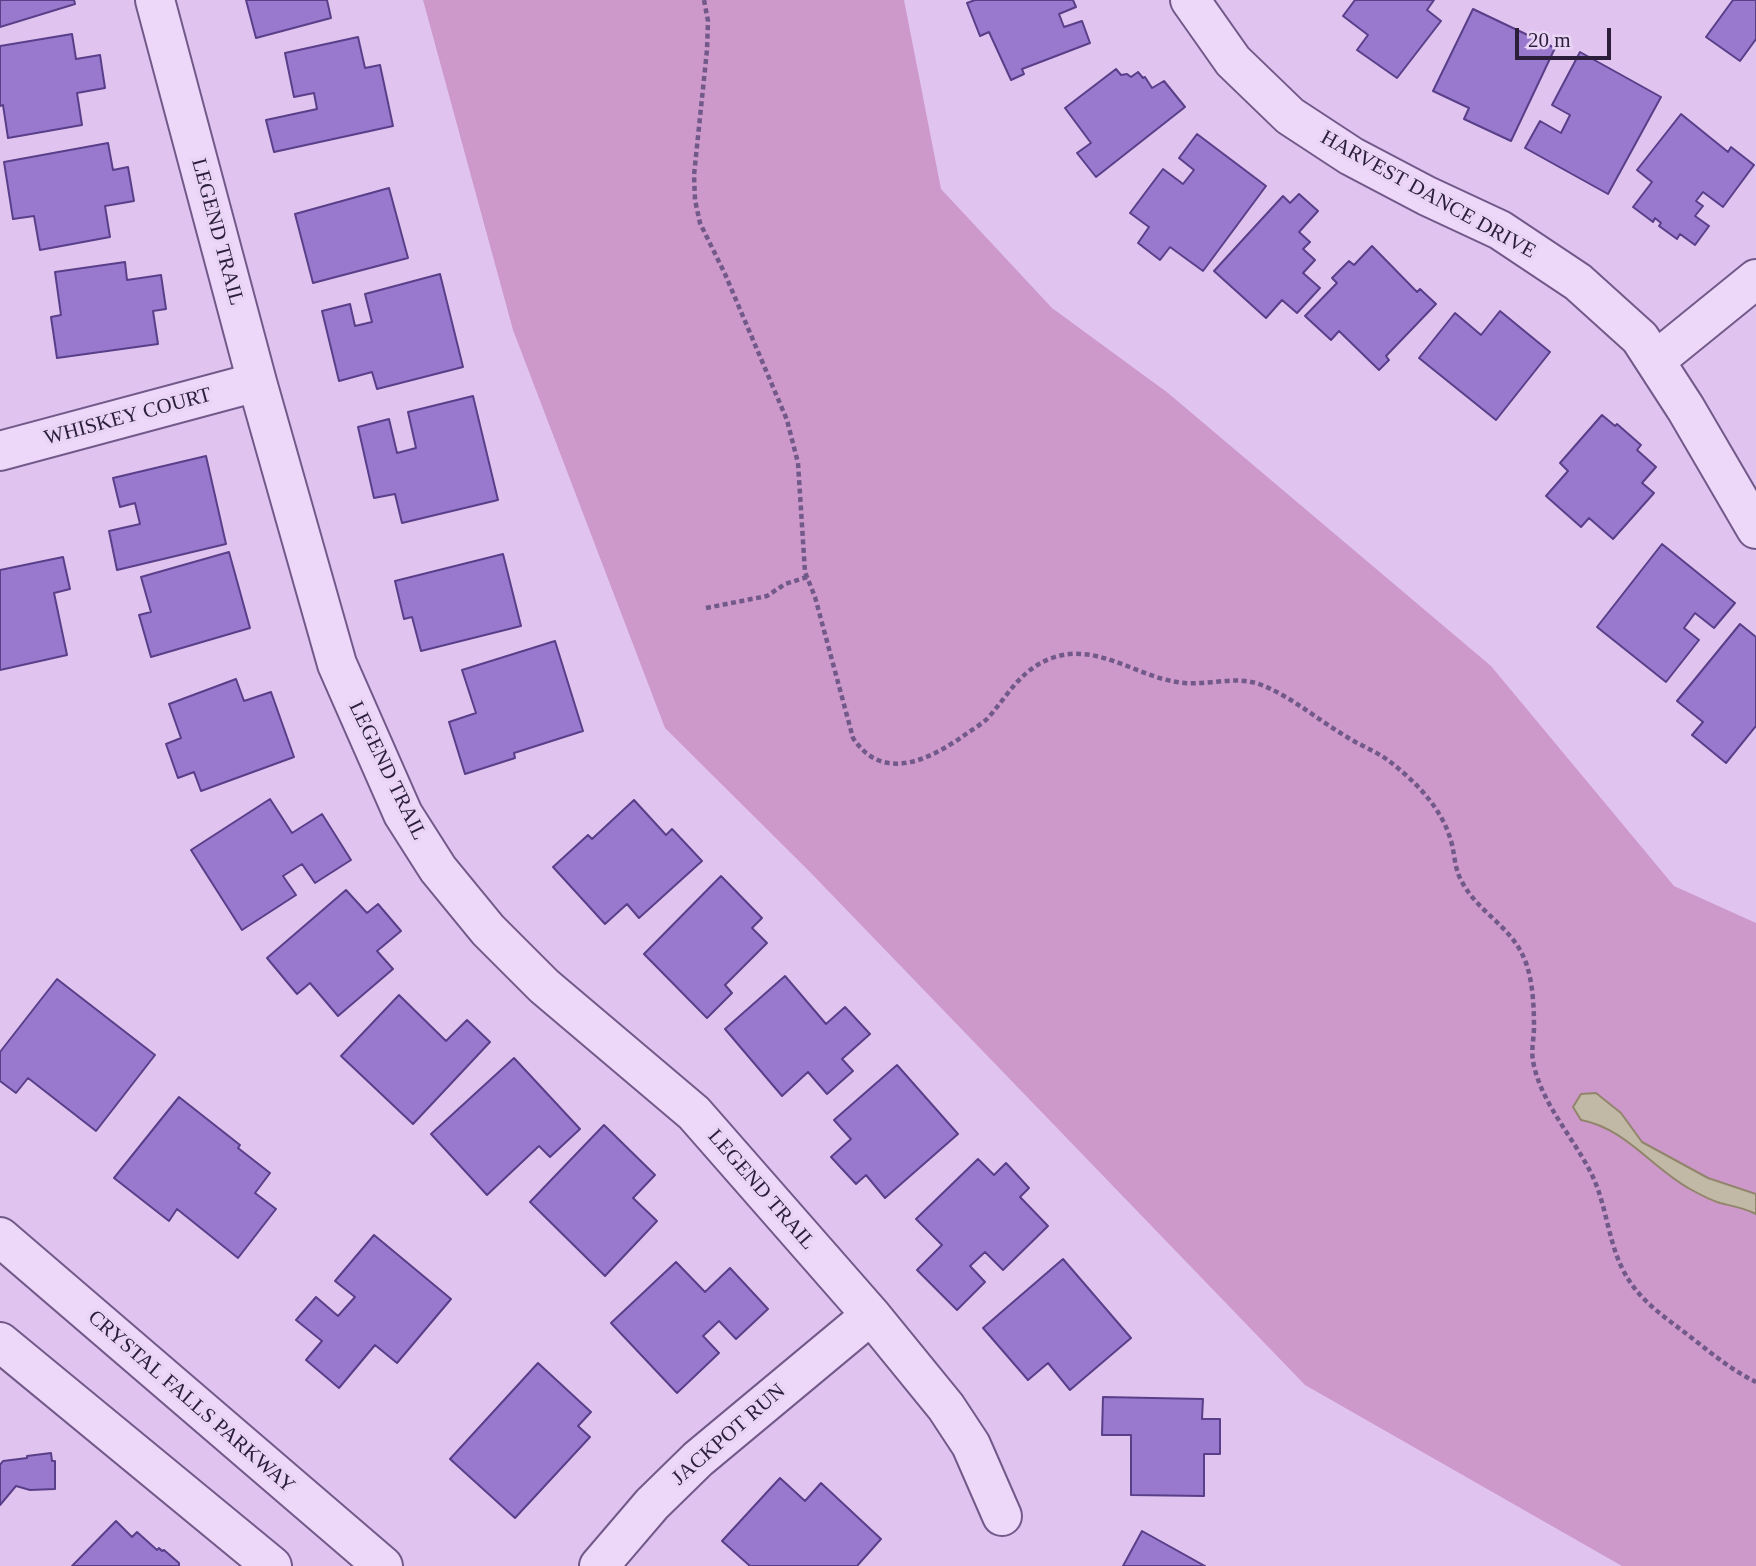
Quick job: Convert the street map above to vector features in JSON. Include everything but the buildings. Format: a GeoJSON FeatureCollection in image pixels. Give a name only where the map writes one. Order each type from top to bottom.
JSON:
{"type":"FeatureCollection","features":[{"type":"Feature","properties":{"kind":"street","name":"LEGEND TRAIL"},"geometry":{"type":"LineString","coordinates":[[155,0],[257,382],[337,664],[403,814],[438,869],[488,930],[544,986],[694,1113],[871,1315],[946,1407],[971,1445],[1002,1516]]}},
{"type":"Feature","properties":{"kind":"street","name":"HARVEST DANCE DRIVE"},"geometry":{"type":"LineString","coordinates":[[1190,0],[1233,61],[1290,116],[1351,156],[1500,230],[1578,282],[1640,338],[1686,408],[1756,528]]}},
{"type":"Feature","properties":{"kind":"street"},"geometry":{"type":"LineString","coordinates":[[1655,361],[1756,279]]}},
{"type":"Feature","properties":{"kind":"street","name":"WHISKEY COURT"},"geometry":{"type":"LineString","coordinates":[[0,451],[257,382]]}},
{"type":"Feature","properties":{"kind":"street","name":"CRYSTAL FALLS PARKWAY"},"geometry":{"type":"LineString","coordinates":[[0,1237],[383,1566]]}},
{"type":"Feature","properties":{"kind":"street","name":"JACKPOT RUN"},"geometry":{"type":"LineString","coordinates":[[598,1566],[652,1504],[698,1459],[871,1315]]}},
{"type":"Feature","properties":{"kind":"street"},"geometry":{"type":"LineString","coordinates":[[0,1342],[272,1566]]}},
{"type":"Feature","properties":{"kind":"path"},"geometry":{"type":"LineString","coordinates":[[705,0],[708,21],[707,50],[694,175],[695,200],[700,223],[725,274],[787,420],[798,463],[807,577],[816,597],[853,738],[863,754],[888,763],[918,762],[933,756],[986,719],[999,701],[1029,670],[1053,658],[1076,654],[1101,657],[1178,683],[1230,680],[1258,684],[1287,698],[1372,750],[1415,784],[1446,825],[1455,866],[1463,884],[1515,939],[1527,966],[1533,1013],[1533,1059],[1537,1076],[1592,1175],[1622,1268],[1642,1299],[1659,1315],[1756,1382]]}},
{"type":"Feature","properties":{"kind":"path"},"geometry":{"type":"LineString","coordinates":[[706,608],[767,596],[785,584],[807,577]]}},
{"type":"Feature","properties":{"kind":"shaded area"},"geometry":{"type":"Polygon","coordinates":[[[423,0],[904,0],[941,189],[1052,308],[1168,393],[1491,666],[1674,886],[1756,923],[1756,1566],[1622,1566],[1305,1385],[809,871],[665,728],[513,330],[423,0]]]}},
{"type":"Feature","properties":{"kind":"shaded area"},"geometry":{"type":"Polygon","coordinates":[[[1596,1093],[1621,1113],[1642,1142],[1708,1178],[1756,1194],[1756,1214],[1716,1202],[1697,1193],[1611,1131],[1581,1120],[1573,1107],[1581,1094],[1596,1093]]]}}]}
